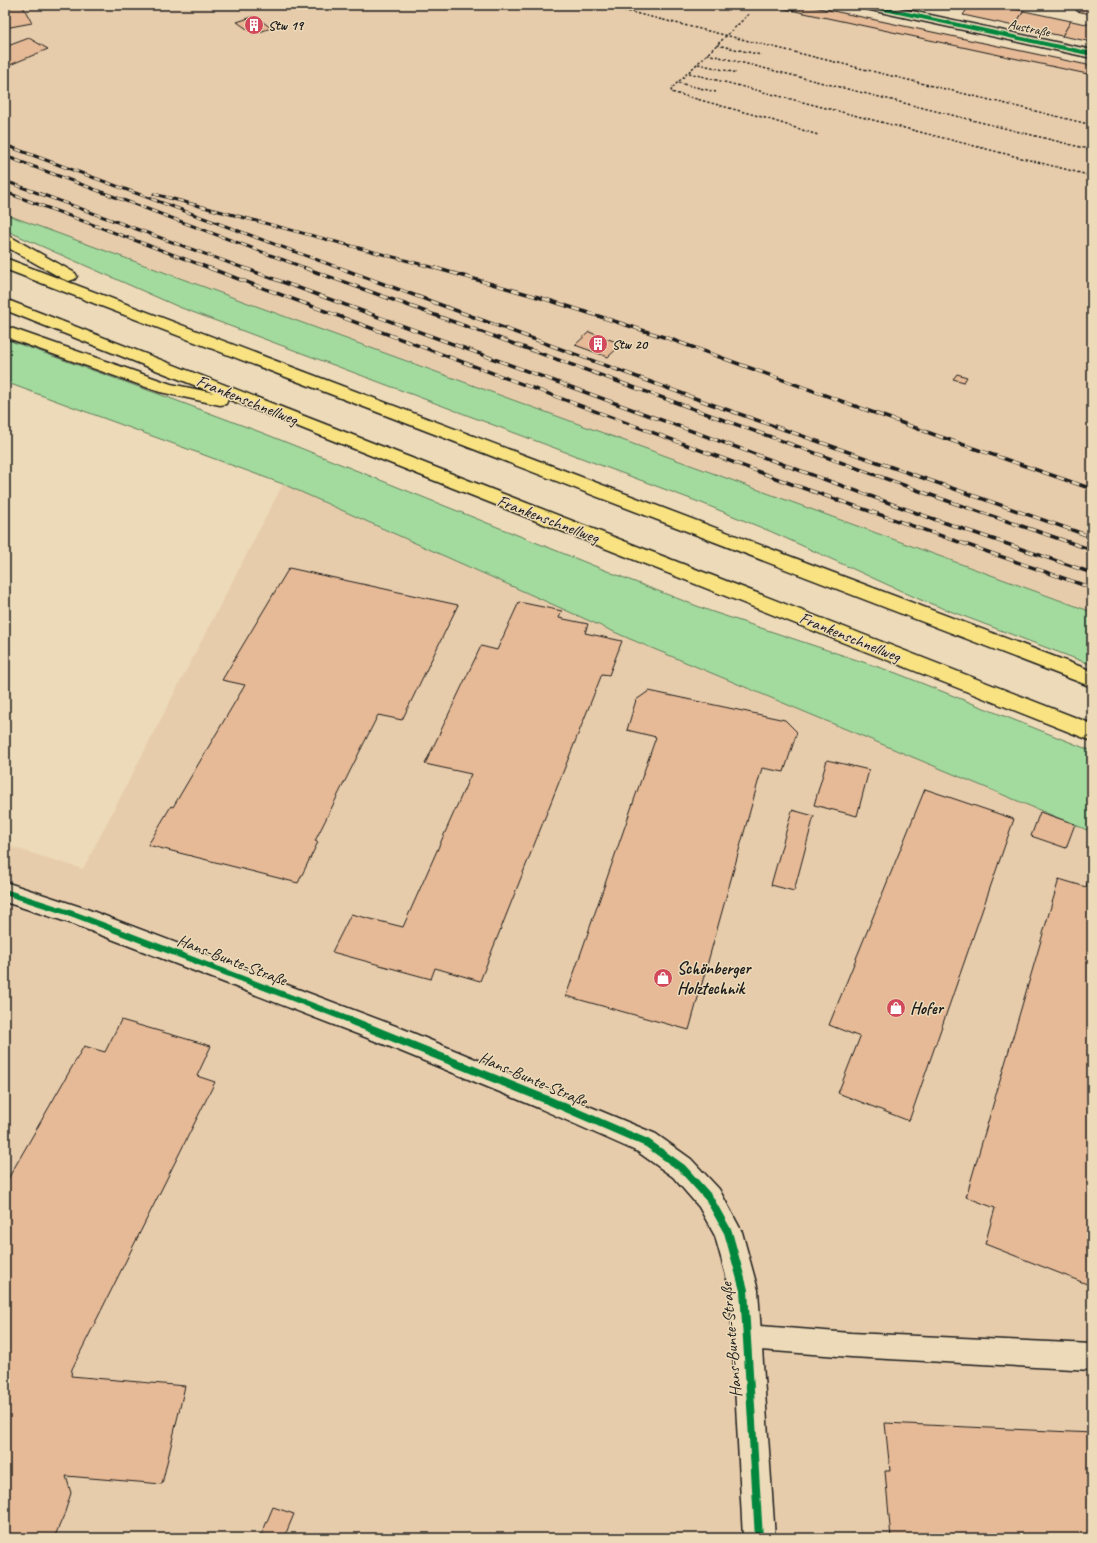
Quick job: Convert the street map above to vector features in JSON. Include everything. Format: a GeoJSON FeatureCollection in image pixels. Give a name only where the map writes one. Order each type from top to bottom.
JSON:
{"type":"FeatureCollection","features":[{"type":"Feature","properties":{"kind":"highway"},"geometry":{"type":"LineString","coordinates":[[5,240],[140,316]]}},
{"type":"Feature","properties":{"kind":"highway"},"geometry":{"type":"LineString","coordinates":[[5,263],[1092,680]]}},
{"type":"Feature","properties":{"kind":"highway","name":"Frankenschnellweg"},"geometry":{"type":"LineString","coordinates":[[5,304],[1092,733]]}},
{"type":"Feature","properties":{"kind":"highway"},"geometry":{"type":"LineString","coordinates":[[5,331],[166,388],[272,410]]}},
{"type":"Feature","properties":{"kind":"street","name":"Austraße"},"geometry":{"type":"LineString","coordinates":[[866,5],[936,14],[1092,54]]}},
{"type":"Feature","properties":{"kind":"street","name":"Hans-Bunte-Straße"},"geometry":{"type":"LineString","coordinates":[[5,892],[76,915],[377,1030],[550,1101],[647,1143],[682,1168],[709,1198],[728,1232],[744,1290],[759,1538]]}},
{"type":"Feature","properties":{"kind":"lane"},"geometry":{"type":"LineString","coordinates":[[746,1337],[851,1346],[1092,1357]]}},
{"type":"Feature","properties":{"kind":"path"},"geometry":{"type":"LineString","coordinates":[[602,5],[1092,125]]}},
{"type":"Feature","properties":{"kind":"path"},"geometry":{"type":"LineString","coordinates":[[749,14],[672,88],[671,92],[762,117],[818,135]]}},
{"type":"Feature","properties":{"kind":"path"},"geometry":{"type":"LineString","coordinates":[[717,45],[761,55]]}},
{"type":"Feature","properties":{"kind":"path"},"geometry":{"type":"LineString","coordinates":[[707,54],[1092,150]]}},
{"type":"Feature","properties":{"kind":"path"},"geometry":{"type":"LineString","coordinates":[[698,64],[737,73]]}},
{"type":"Feature","properties":{"kind":"path"},"geometry":{"type":"LineString","coordinates":[[689,73],[1092,176]]}},
{"type":"Feature","properties":{"kind":"path"},"geometry":{"type":"LineString","coordinates":[[679,82],[716,92]]}},
{"type":"Feature","properties":{"kind":"shaded area"},"geometry":{"type":"Polygon","coordinates":[[[5,5],[810,5],[1092,65],[1092,612],[5,214],[5,5]]]}},
{"type":"Feature","properties":{"kind":"shaded area"},"geometry":{"type":"Polygon","coordinates":[[[283,484],[630,639],[1092,832],[1092,1538],[5,1538],[5,845],[83,869],[283,484]]]}},
{"type":"Feature","properties":{"kind":"green space"},"geometry":{"type":"Polygon","coordinates":[[[5,214],[1092,612],[1092,665],[921,600],[772,532],[704,504],[179,307],[5,230],[5,214]]]}},
{"type":"Feature","properties":{"kind":"green space"},"geometry":{"type":"Polygon","coordinates":[[[5,339],[268,435],[710,611],[896,673],[1092,751],[1092,832],[630,639],[283,484],[5,382],[5,339]]]}},
{"type":"Feature","properties":{"kind":"building"},"geometry":{"type":"Polygon","coordinates":[[[5,5],[22,5],[32,23],[5,28],[5,5]]]}},
{"type":"Feature","properties":{"kind":"building"},"geometry":{"type":"Polygon","coordinates":[[[767,5],[805,5],[1092,66],[1092,75],[767,5]]]}},
{"type":"Feature","properties":{"kind":"building"},"geometry":{"type":"Polygon","coordinates":[[[970,5],[1003,5],[1002,6],[1024,11],[1014,26],[963,15],[970,5]]]}},
{"type":"Feature","properties":{"kind":"building"},"geometry":{"type":"Polygon","coordinates":[[[1080,5],[1092,5],[1091,14],[1076,11],[1080,5]]]}},
{"type":"Feature","properties":{"kind":"building"},"geometry":{"type":"Polygon","coordinates":[[[1024,11],[1071,21],[1062,36],[1014,26],[1024,11]]]}},
{"type":"Feature","properties":{"kind":"building","name":"Stw 19"},"geometry":{"type":"Polygon","coordinates":[[[255,16],[271,28],[254,34],[237,22],[255,16]]]}},
{"type":"Feature","properties":{"kind":"building"},"geometry":{"type":"Polygon","coordinates":[[[1071,21],[1092,25],[1092,42],[1062,36],[1071,21]]]}},
{"type":"Feature","properties":{"kind":"building"},"geometry":{"type":"Polygon","coordinates":[[[29,38],[48,49],[5,67],[5,47],[29,38]]]}},
{"type":"Feature","properties":{"kind":"building","name":"Stw 20"},"geometry":{"type":"Polygon","coordinates":[[[589,332],[622,344],[608,357],[575,345],[589,332]]]}},
{"type":"Feature","properties":{"kind":"building"},"geometry":{"type":"Polygon","coordinates":[[[957,374],[967,377],[964,382],[953,379],[957,374]]]}},
{"type":"Feature","properties":{"kind":"building"},"geometry":{"type":"Polygon","coordinates":[[[289,568],[458,605],[402,720],[378,715],[315,841],[318,842],[298,883],[148,845],[171,806],[173,807],[245,685],[222,680],[289,568]]]}},
{"type":"Feature","properties":{"kind":"building"},"geometry":{"type":"Polygon","coordinates":[[[519,602],[562,611],[559,618],[588,624],[585,633],[622,641],[609,675],[602,674],[480,981],[435,968],[431,979],[332,952],[351,914],[403,927],[471,774],[425,764],[481,646],[497,650],[519,602]]]}},
{"type":"Feature","properties":{"kind":"building"},"geometry":{"type":"Polygon","coordinates":[[[649,691],[785,720],[797,732],[784,772],[762,768],[689,1030],[566,996],[656,737],[627,730],[636,700],[649,691]]]}},
{"type":"Feature","properties":{"kind":"building"},"geometry":{"type":"Polygon","coordinates":[[[827,760],[869,770],[857,816],[814,805],[827,760]]]}},
{"type":"Feature","properties":{"kind":"building"},"geometry":{"type":"Polygon","coordinates":[[[925,789],[1014,819],[909,1121],[838,1093],[860,1037],[829,1025],[925,789]]]}},
{"type":"Feature","properties":{"kind":"building"},"geometry":{"type":"Polygon","coordinates":[[[792,810],[814,816],[794,891],[771,885],[792,810]]]}},
{"type":"Feature","properties":{"kind":"building"},"geometry":{"type":"Polygon","coordinates":[[[1040,812],[1075,824],[1066,848],[1031,836],[1040,812]]]}},
{"type":"Feature","properties":{"kind":"building"},"geometry":{"type":"Polygon","coordinates":[[[1092,864],[1092,1286],[985,1244],[995,1208],[966,1197],[1059,879],[1086,887],[1092,864]]]}},
{"type":"Feature","properties":{"kind":"building"},"geometry":{"type":"Polygon","coordinates":[[[121,1020],[211,1046],[197,1076],[215,1082],[72,1369],[71,1376],[185,1386],[162,1484],[66,1476],[71,1493],[64,1515],[54,1538],[5,1538],[5,1184],[84,1046],[105,1052],[121,1020]]]}},
{"type":"Feature","properties":{"kind":"building"},"geometry":{"type":"Polygon","coordinates":[[[1087,1377],[1092,1378],[1092,1405],[1087,1377]]]}},
{"type":"Feature","properties":{"kind":"building"},"geometry":{"type":"Polygon","coordinates":[[[885,1423],[1092,1433],[1092,1538],[891,1538],[885,1471],[890,1471],[885,1423]]]}},
{"type":"Feature","properties":{"kind":"building"},"geometry":{"type":"Polygon","coordinates":[[[273,1507],[294,1514],[284,1538],[260,1538],[273,1507]]]}},
{"type":"Feature","properties":{"kind":"railway"},"geometry":{"type":"LineString","coordinates":[[5,145],[342,269]]}},
{"type":"Feature","properties":{"kind":"railway"},"geometry":{"type":"LineString","coordinates":[[5,156],[308,269]]}},
{"type":"Feature","properties":{"kind":"railway"},"geometry":{"type":"LineString","coordinates":[[5,181],[246,269]]}},
{"type":"Feature","properties":{"kind":"railway"},"geometry":{"type":"LineString","coordinates":[[5,192],[212,269]]}},
{"type":"Feature","properties":{"kind":"railway"},"geometry":{"type":"LineString","coordinates":[[154,194],[439,269]]}},
{"type":"Feature","properties":{"kind":"railway"},"geometry":{"type":"LineString","coordinates":[[209,268],[797,486],[1092,588]]}},
{"type":"Feature","properties":{"kind":"railway"},"geometry":{"type":"LineString","coordinates":[[244,268],[925,516],[1092,573]]}},
{"type":"Feature","properties":{"kind":"railway"},"geometry":{"type":"LineString","coordinates":[[305,268],[939,498],[1092,550]]}},
{"type":"Feature","properties":{"kind":"railway"},"geometry":{"type":"LineString","coordinates":[[340,268],[708,403],[1092,537]]}},
{"type":"Feature","properties":{"kind":"railway"},"geometry":{"type":"LineString","coordinates":[[435,268],[545,299],[670,339],[938,436],[1092,489]]}},
{"type":"Feature","properties":{"kind":"cycle path"},"geometry":{"type":"LineString","coordinates":[[866,5],[1092,54]]}},
{"type":"Feature","properties":{"kind":"cycle path"},"geometry":{"type":"LineString","coordinates":[[5,892],[76,915],[392,1036],[647,1143],[682,1168],[709,1198],[728,1232],[744,1290],[759,1538]]}},
{"type":"Feature","properties":{"kind":"place","name":"Stw 19"},"geometry":{"type":"Point","coordinates":[254,25]}},
{"type":"Feature","properties":{"kind":"place","name":"Stw 20"},"geometry":{"type":"Point","coordinates":[598,344]}},
{"type":"Feature","properties":{"kind":"place","name":"Schönberger Holztechnik"},"geometry":{"type":"Point","coordinates":[663,978]}},
{"type":"Feature","properties":{"kind":"place","name":"Hofer"},"geometry":{"type":"Point","coordinates":[896,1008]}}]}
